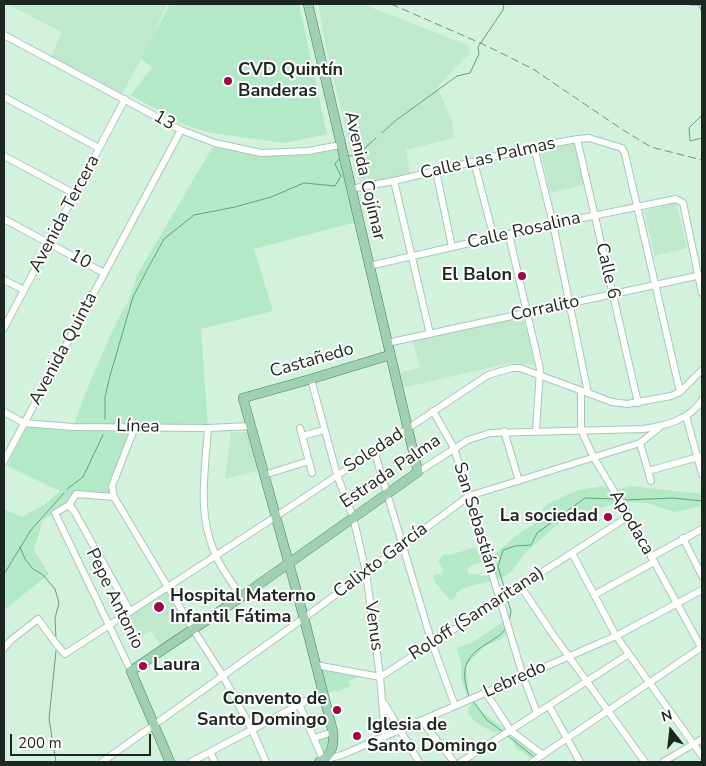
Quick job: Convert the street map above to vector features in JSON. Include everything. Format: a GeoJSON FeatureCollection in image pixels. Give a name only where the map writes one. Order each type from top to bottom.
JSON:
{"type":"FeatureCollection","features":[{"type":"Feature","properties":{"kind":"main road","name":"Avenida Cojímar"},"geometry":{"type":"LineString","coordinates":[[308,4],[418,472]]}},
{"type":"Feature","properties":{"kind":"main road","name":"Castañedo"},"geometry":{"type":"LineString","coordinates":[[251,426],[243,398],[390,355]]}},
{"type":"Feature","properties":{"kind":"main road"},"geometry":{"type":"LineString","coordinates":[[251,426],[304,618],[334,736],[331,752],[322,762]]}},
{"type":"Feature","properties":{"kind":"main road","name":"Estrada Palma"},"geometry":{"type":"LineString","coordinates":[[130,671],[241,597],[418,472]]}},
{"type":"Feature","properties":{"kind":"main road","name":"Pepe Antonio"},"geometry":{"type":"LineString","coordinates":[[130,671],[170,762]]}},
{"type":"Feature","properties":{"kind":"street","name":"13"},"geometry":{"type":"LineString","coordinates":[[4,35],[181,130],[215,143],[261,153],[308,151],[342,153]]}},
{"type":"Feature","properties":{"kind":"street"},"geometry":{"type":"LineString","coordinates":[[4,98],[99,148]]}},
{"type":"Feature","properties":{"kind":"street","name":"Avenida Tercera"},"geometry":{"type":"LineString","coordinates":[[4,328],[125,99]]}},
{"type":"Feature","properties":{"kind":"street","name":"Avenida Quinta"},"geometry":{"type":"LineString","coordinates":[[4,461],[181,130]]}},
{"type":"Feature","properties":{"kind":"street","name":"Calle Las Palmas"},"geometry":{"type":"LineString","coordinates":[[350,189],[436,172],[534,147],[589,138],[622,148],[638,207]]}},
{"type":"Feature","properties":{"kind":"street","name":"Calle 6"},"geometry":{"type":"LineString","coordinates":[[577,139],[638,403]]}},
{"type":"Feature","properties":{"kind":"street","name":"Apodaca"},"geometry":{"type":"LineString","coordinates":[[534,147],[553,224],[585,392],[581,430],[594,458],[629,516],[702,648]]}},
{"type":"Feature","properties":{"kind":"street"},"geometry":{"type":"LineString","coordinates":[[4,156],[75,194]]}},
{"type":"Feature","properties":{"kind":"street"},"geometry":{"type":"LineString","coordinates":[[474,162],[494,238]]}},
{"type":"Feature","properties":{"kind":"street"},"geometry":{"type":"LineString","coordinates":[[436,172],[452,247]]}},
{"type":"Feature","properties":{"kind":"street"},"geometry":{"type":"LineString","coordinates":[[394,181],[430,334]]}},
{"type":"Feature","properties":{"kind":"street","name":"Calle Rosalina"},"geometry":{"type":"LineString","coordinates":[[369,266],[553,224],[676,199],[683,203],[700,275]]}},
{"type":"Feature","properties":{"kind":"street"},"geometry":{"type":"LineString","coordinates":[[638,207],[680,392]]}},
{"type":"Feature","properties":{"kind":"street","name":"10"},"geometry":{"type":"LineString","coordinates":[[4,219],[104,273]]}},
{"type":"Feature","properties":{"kind":"street"},"geometry":{"type":"LineString","coordinates":[[509,234],[540,375],[536,431]]}},
{"type":"Feature","properties":{"kind":"street"},"geometry":{"type":"LineString","coordinates":[[700,275],[702,293]]}},
{"type":"Feature","properties":{"kind":"street","name":"Corralito"},"geometry":{"type":"LineString","coordinates":[[387,343],[700,275]]}},
{"type":"Feature","properties":{"kind":"street"},"geometry":{"type":"LineString","coordinates":[[4,280],[24,290]]}},
{"type":"Feature","properties":{"kind":"street","name":"Soledad"},"geometry":{"type":"LineString","coordinates":[[4,648],[11,640],[38,619],[66,654],[488,375],[512,368],[520,368],[612,402],[627,404],[671,396],[680,392],[702,370]]}},
{"type":"Feature","properties":{"kind":"street","name":"Venus"},"geometry":{"type":"LineString","coordinates":[[311,379],[337,475],[353,517],[366,572],[380,677],[385,736]]}},
{"type":"Feature","properties":{"kind":"street","name":"Estrada Palma"},"geometry":{"type":"LineString","coordinates":[[418,472],[454,448],[478,435],[504,431],[660,427],[686,416],[698,408],[702,400]]}},
{"type":"Feature","properties":{"kind":"street","name":"San Sebastián"},"geometry":{"type":"LineString","coordinates":[[433,411],[454,448],[523,676],[537,713]]}},
{"type":"Feature","properties":{"kind":"street"},"geometry":{"type":"LineString","coordinates":[[4,412],[24,423]]}},
{"type":"Feature","properties":{"kind":"street"},"geometry":{"type":"LineString","coordinates":[[686,416],[700,457],[702,474]]}},
{"type":"Feature","properties":{"kind":"street","name":"Línea"},"geometry":{"type":"LineString","coordinates":[[24,423],[73,427],[208,428],[251,426]]}},
{"type":"Feature","properties":{"kind":"street"},"geometry":{"type":"LineString","coordinates":[[135,427],[112,486],[114,497],[223,676],[252,730],[266,762]]}},
{"type":"Feature","properties":{"kind":"street","name":"Calixto García"},"geometry":{"type":"LineString","coordinates":[[102,762],[304,618],[469,496],[640,443],[660,427]]}},
{"type":"Feature","properties":{"kind":"street"},"geometry":{"type":"LineString","coordinates":[[208,428],[203,504],[204,519],[215,555],[241,597]]}},
{"type":"Feature","properties":{"kind":"street"},"geometry":{"type":"LineString","coordinates":[[300,428],[312,473]]}},
{"type":"Feature","properties":{"kind":"street"},"geometry":{"type":"LineString","coordinates":[[302,436],[324,430]]}},
{"type":"Feature","properties":{"kind":"street"},"geometry":{"type":"LineString","coordinates":[[504,431],[519,481]]}},
{"type":"Feature","properties":{"kind":"street"},"geometry":{"type":"LineString","coordinates":[[640,443],[651,481]]}},
{"type":"Feature","properties":{"kind":"street"},"geometry":{"type":"LineString","coordinates":[[374,450],[432,643],[455,706]]}},
{"type":"Feature","properties":{"kind":"street"},"geometry":{"type":"LineString","coordinates":[[648,472],[700,457]]}},
{"type":"Feature","properties":{"kind":"street"},"geometry":{"type":"LineString","coordinates":[[264,475],[309,461]]}},
{"type":"Feature","properties":{"kind":"street","name":"Pepe Antonio"},"geometry":{"type":"LineString","coordinates":[[114,497],[76,494],[69,505],[55,514],[130,671]]}},
{"type":"Feature","properties":{"kind":"street"},"geometry":{"type":"LineString","coordinates":[[69,505],[130,611]]}},
{"type":"Feature","properties":{"kind":"street","name":"Roloff (Samaritana)"},"geometry":{"type":"LineString","coordinates":[[380,677],[629,516]]}},
{"type":"Feature","properties":{"kind":"street"},"geometry":{"type":"LineString","coordinates":[[594,595],[683,538],[702,529]]}},
{"type":"Feature","properties":{"kind":"street"},"geometry":{"type":"LineString","coordinates":[[683,538],[702,576]]}},
{"type":"Feature","properties":{"kind":"street"},"geometry":{"type":"LineString","coordinates":[[572,553],[616,636],[702,756]]}},
{"type":"Feature","properties":{"kind":"street"},"geometry":{"type":"LineString","coordinates":[[520,587],[645,762]]}},
{"type":"Feature","properties":{"kind":"street","name":"Lebredo"},"geometry":{"type":"LineString","coordinates":[[322,762],[422,721],[616,636],[702,590]]}},
{"type":"Feature","properties":{"kind":"street"},"geometry":{"type":"LineString","coordinates":[[486,692],[508,733],[537,759],[702,648]]}},
{"type":"Feature","properties":{"kind":"street"},"geometry":{"type":"LineString","coordinates":[[461,762],[629,654]]}},
{"type":"Feature","properties":{"kind":"street"},"geometry":{"type":"LineString","coordinates":[[316,664],[380,677]]}},
{"type":"Feature","properties":{"kind":"street"},"geometry":{"type":"LineString","coordinates":[[191,762],[323,692]]}},
{"type":"Feature","properties":{"kind":"street","name":"Venus"},"geometry":{"type":"LineString","coordinates":[[382,700],[419,762]]}},
{"type":"Feature","properties":{"kind":"street"},"geometry":{"type":"LineString","coordinates":[[299,704],[322,762]]}},
{"type":"Feature","properties":{"kind":"street"},"geometry":{"type":"LineString","coordinates":[[549,706],[580,762]]}},
{"type":"Feature","properties":{"kind":"street"},"geometry":{"type":"LineString","coordinates":[[422,721],[454,762]]}},
{"type":"Feature","properties":{"kind":"street"},"geometry":{"type":"LineString","coordinates":[[314,738],[334,736],[337,752],[342,755]]}},
{"type":"Feature","properties":{"kind":"street"},"geometry":{"type":"LineString","coordinates":[[663,762],[702,739]]}},
{"type":"Feature","properties":{"kind":"street"},"geometry":{"type":"LineString","coordinates":[[210,752],[215,762]]}},
{"type":"Feature","properties":{"kind":"shaded area"},"geometry":{"type":"Polygon","coordinates":[[[7,4],[167,4],[150,43],[120,97],[50,59],[62,32],[7,4]]]}},
{"type":"Feature","properties":{"kind":"shaded area","name":"CVD Quintín Banderas"},"geometry":{"type":"Polygon","coordinates":[[[170,4],[299,4],[327,134],[285,143],[211,133],[180,123],[131,95],[152,67],[141,59],[170,4]]]}},
{"type":"Feature","properties":{"kind":"shaded area"},"geometry":{"type":"Polygon","coordinates":[[[318,4],[362,4],[468,45],[470,53],[437,87],[452,121],[454,138],[406,150],[410,174],[363,185],[357,176],[318,4]]]}},
{"type":"Feature","properties":{"kind":"shaded area"},"geometry":{"type":"Polygon","coordinates":[[[576,142],[586,184],[550,193],[540,150],[576,142]]]}},
{"type":"Feature","properties":{"kind":"shaded area"},"geometry":{"type":"Polygon","coordinates":[[[215,143],[261,153],[338,147],[356,222],[254,249],[273,311],[201,329],[208,428],[135,427],[111,486],[114,497],[77,494],[69,505],[43,520],[34,550],[49,574],[4,610],[4,509],[22,517],[45,504],[60,491],[7,466],[26,426],[73,426],[92,377],[118,319],[129,300],[137,275],[215,143]]]}},
{"type":"Feature","properties":{"kind":"shaded area"},"geometry":{"type":"Polygon","coordinates":[[[676,203],[687,248],[655,256],[644,211],[676,203]]]}},
{"type":"Feature","properties":{"kind":"shaded area"},"geometry":{"type":"Polygon","coordinates":[[[523,317],[535,365],[509,363],[402,388],[398,373],[420,368],[413,341],[523,317]]]}},
{"type":"Feature","properties":{"kind":"shaded area"},"geometry":{"type":"Polygon","coordinates":[[[231,432],[250,432],[261,470],[225,479],[231,432]]]}},
{"type":"Feature","properties":{"kind":"shaded area"},"geometry":{"type":"Polygon","coordinates":[[[603,486],[613,491],[630,486],[702,494],[702,506],[674,512],[647,503],[619,502],[564,519],[525,553],[511,572],[499,580],[493,565],[494,555],[517,535],[535,523],[547,504],[578,490],[603,486]]]}},
{"type":"Feature","properties":{"kind":"shaded area"},"geometry":{"type":"Polygon","coordinates":[[[476,547],[482,561],[467,569],[469,574],[490,575],[491,581],[466,587],[457,592],[451,601],[434,581],[433,576],[441,575],[443,569],[438,561],[444,554],[450,555],[476,547]]]}},
{"type":"Feature","properties":{"kind":"shaded area","name":"Hospital Materno Infantil Fátima"},"geometry":{"type":"Polygon","coordinates":[[[166,591],[190,627],[162,647],[151,631],[131,643],[119,623],[166,591]]]}},
{"type":"Feature","properties":{"kind":"shaded area"},"geometry":{"type":"Polygon","coordinates":[[[504,621],[508,633],[499,640],[485,646],[466,666],[469,696],[467,696],[461,679],[461,660],[457,650],[458,647],[473,642],[504,621]]]}},
{"type":"Feature","properties":{"kind":"shaded area"},"geometry":{"type":"Polygon","coordinates":[[[324,668],[359,677],[349,681],[351,686],[337,692],[336,690],[328,693],[322,670],[324,668]]]}},
{"type":"Feature","properties":{"kind":"shaded area"},"geometry":{"type":"Polygon","coordinates":[[[474,702],[481,711],[505,729],[497,733],[486,729],[475,721],[468,711],[474,702]]]}},
{"type":"Feature","properties":{"kind":"shaded area"},"geometry":{"type":"Polygon","coordinates":[[[511,734],[536,755],[530,757],[517,749],[511,734]]]}},
{"type":"Feature","properties":{"kind":"shaded area"},"geometry":{"type":"Polygon","coordinates":[[[331,735],[331,744],[324,754],[318,739],[331,735]]]}},
{"type":"Feature","properties":{"kind":"waterway"},"geometry":{"type":"LineString","coordinates":[[382,133],[395,121],[457,76],[470,73],[479,54],[478,47],[503,10],[504,4]]}},
{"type":"Feature","properties":{"kind":"waterway"},"geometry":{"type":"LineString","coordinates":[[687,4],[699,5],[702,12]]}},
{"type":"Feature","properties":{"kind":"waterway"},"geometry":{"type":"LineString","coordinates":[[702,115],[689,128],[690,141],[702,138]]}},
{"type":"Feature","properties":{"kind":"waterway"},"geometry":{"type":"LineString","coordinates":[[349,156],[357,155],[376,138]]}},
{"type":"Feature","properties":{"kind":"waterway"},"geometry":{"type":"LineString","coordinates":[[105,419],[105,397],[133,297],[164,239],[194,215],[235,207],[271,197],[304,183],[335,186],[341,176],[335,164],[340,158]]}},
{"type":"Feature","properties":{"kind":"waterway"},"geometry":{"type":"LineString","coordinates":[[67,489],[83,477],[103,435]]}},
{"type":"Feature","properties":{"kind":"waterway"},"geometry":{"type":"LineString","coordinates":[[4,574],[31,530],[64,493]]}},
{"type":"Feature","properties":{"kind":"waterway"},"geometry":{"type":"LineString","coordinates":[[506,593],[498,567],[503,550],[515,546],[531,545],[537,533],[585,498],[617,499]]}},
{"type":"Feature","properties":{"kind":"waterway"},"geometry":{"type":"LineString","coordinates":[[623,500],[673,498],[702,501]]}},
{"type":"Feature","properties":{"kind":"waterway"},"geometry":{"type":"LineString","coordinates":[[20,547],[25,559],[33,569],[43,575],[55,589],[59,603],[55,618],[56,639]]}},
{"type":"Feature","properties":{"kind":"waterway"},"geometry":{"type":"LineString","coordinates":[[507,599],[511,611],[509,622]]}},
{"type":"Feature","properties":{"kind":"waterway"},"geometry":{"type":"LineString","coordinates":[[469,696],[465,679],[466,665],[469,659],[480,648],[500,635],[506,628]]}},
{"type":"Feature","properties":{"kind":"waterway"},"geometry":{"type":"LineString","coordinates":[[56,651],[49,719],[56,762]]}},
{"type":"Feature","properties":{"kind":"waterway"},"geometry":{"type":"LineString","coordinates":[[473,701],[487,720],[503,732]]}},
{"type":"Feature","properties":{"kind":"waterway"},"geometry":{"type":"LineString","coordinates":[[508,736],[534,757]]}},
{"type":"Feature","properties":{"kind":"railway"},"geometry":{"type":"LineString","coordinates":[[391,4],[487,46],[533,69],[651,147],[702,160]]}},
{"type":"Feature","properties":{"kind":"place","name":"CVD Quintín Banderas"},"geometry":{"type":"Point","coordinates":[228,81]}},
{"type":"Feature","properties":{"kind":"place","name":"El Balon"},"geometry":{"type":"Point","coordinates":[522,276]}},
{"type":"Feature","properties":{"kind":"place","name":"La sociedad"},"geometry":{"type":"Point","coordinates":[608,517]}},
{"type":"Feature","properties":{"kind":"place","name":"Hospital Materno Infantil Fátima"},"geometry":{"type":"Point","coordinates":[159,607]}},
{"type":"Feature","properties":{"kind":"place","name":"Laura"},"geometry":{"type":"Point","coordinates":[143,666]}},
{"type":"Feature","properties":{"kind":"place","name":"Convento de Santo Domingo"},"geometry":{"type":"Point","coordinates":[337,710]}},
{"type":"Feature","properties":{"kind":"place","name":"Iglesia de Santo Domingo"},"geometry":{"type":"Point","coordinates":[357,736]}}]}
